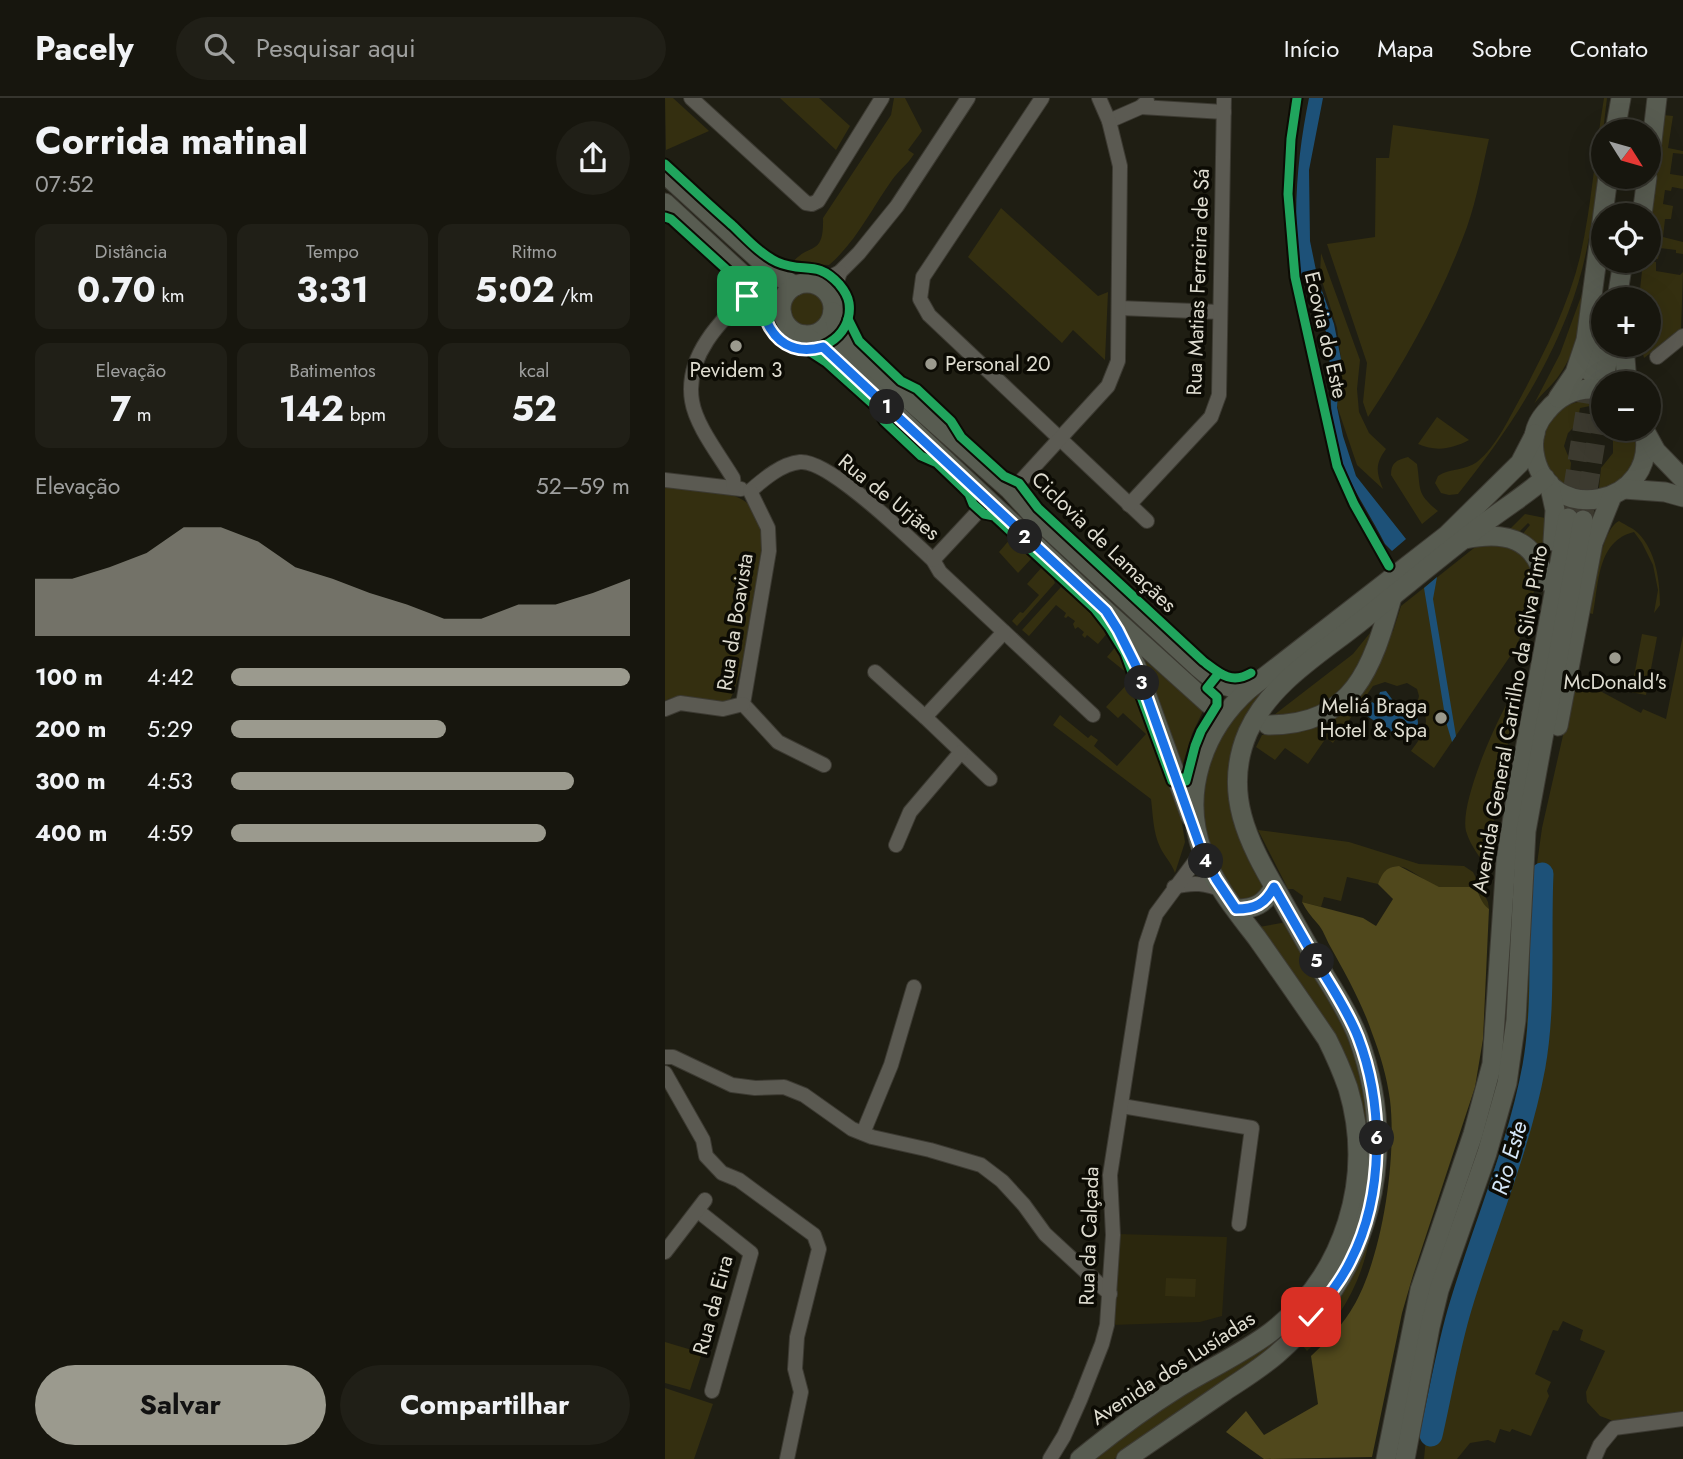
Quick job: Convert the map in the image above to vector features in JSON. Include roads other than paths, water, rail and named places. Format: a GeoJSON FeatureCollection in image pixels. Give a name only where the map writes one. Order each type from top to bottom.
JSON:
{"type":"FeatureCollection","features":[{"type":"Feature","properties":{"kind":"main road"},"geometry":{"type":"LineString","coordinates":[[1617,119],[1621,98]]}},
{"type":"Feature","properties":{"kind":"main road"},"geometry":{"type":"LineString","coordinates":[[1627,119],[1630,98]]}},
{"type":"Feature","properties":{"kind":"main road"},"geometry":{"type":"LineString","coordinates":[[1643,119],[1647,98]]}},
{"type":"Feature","properties":{"kind":"main road"},"geometry":{"type":"LineString","coordinates":[[1655,119],[1657,98]]}},
{"type":"Feature","properties":{"kind":"main road"},"geometry":{"type":"LineString","coordinates":[[665,174],[780,277],[827,292],[839,334],[845,343],[1010,489],[1032,514],[1209,677],[1227,688],[1249,689]]}},
{"type":"Feature","properties":{"kind":"main road","name":"Avenida dos Lusíadas"},"geometry":{"type":"LineString","coordinates":[[1080,1459],[1137,1414],[1248,1347],[1285,1320],[1300,1305],[1336,1255],[1350,1215],[1356,1180],[1357,1144],[1348,1089],[1327,1039],[1236,909],[1202,852],[1196,831],[1196,781],[1208,740],[1226,711],[1249,689],[1447,534],[1520,463],[1540,419],[1575,373],[1586,340],[1606,189]]}},
{"type":"Feature","properties":{"kind":"main road"},"geometry":{"type":"LineString","coordinates":[[665,203],[756,287],[782,315],[789,328],[833,355],[987,502],[1209,704]]}},
{"type":"Feature","properties":{"kind":"main road"},"geometry":{"type":"LineString","coordinates":[[1600,371],[1606,273]]}},
{"type":"Feature","properties":{"kind":"main road"},"geometry":{"type":"LineString","coordinates":[[782,315],[783,298],[803,285]]}},
{"type":"Feature","properties":{"kind":"main road"},"geometry":{"type":"LineString","coordinates":[[804,335],[820,331],[830,320],[832,306]]}},
{"type":"Feature","properties":{"kind":"main road"},"geometry":{"type":"LineString","coordinates":[[1557,400],[1591,383]]}},
{"type":"Feature","properties":{"kind":"main road"},"geometry":{"type":"LineString","coordinates":[[1515,864],[1501,838],[1503,809],[1555,525],[1553,496],[1535,457],[1535,434]]}},
{"type":"Feature","properties":{"kind":"main road"},"geometry":{"type":"LineString","coordinates":[[1515,864],[1545,794],[1593,543],[1618,493],[1642,465],[1645,441]]}},
{"type":"Feature","properties":{"kind":"main road"},"geometry":{"type":"LineString","coordinates":[[1651,441],[1672,470],[1683,479]]}},
{"type":"Feature","properties":{"kind":"main road"},"geometry":{"type":"LineString","coordinates":[[1547,480],[1563,494],[1579,499],[1596,500],[1618,493],[1665,492],[1683,497]]}},
{"type":"Feature","properties":{"kind":"main road"},"geometry":{"type":"LineString","coordinates":[[1126,1459],[1278,1353],[1311,1317],[1343,1275],[1364,1230],[1373,1191],[1377,1138],[1375,1111],[1358,1037],[1251,844],[1240,813],[1239,770],[1247,735],[1260,711],[1282,685],[1464,539],[1547,480]]}},
{"type":"Feature","properties":{"kind":"main road","name":"Avenida General Carrilho da Silva Pinto"},"geometry":{"type":"LineString","coordinates":[[1386,1459],[1420,1290],[1473,1134],[1492,1064],[1515,864],[1531,796],[1576,519]]}},
{"type":"Feature","properties":{"kind":"main road"},"geometry":{"type":"LineString","coordinates":[[1464,539],[1496,535],[1511,538],[1531,551],[1545,581]]}},
{"type":"Feature","properties":{"kind":"main road"},"geometry":{"type":"LineString","coordinates":[[1268,725],[1305,721],[1326,712],[1348,696],[1374,656],[1392,597]]}},
{"type":"Feature","properties":{"kind":"main road"},"geometry":{"type":"LineString","coordinates":[[1106,611],[1136,666],[1196,831]]}},
{"type":"Feature","properties":{"kind":"main road","name":"Avenida General Carrilho da Silva Pinto"},"geometry":{"type":"LineString","coordinates":[[1405,1459],[1439,1290],[1487,1153],[1507,1083],[1515,1020],[1515,864]]}},
{"type":"Feature","properties":{"kind":"main road"},"geometry":{"type":"LineString","coordinates":[[1236,909],[1259,905],[1269,897],[1274,887]]}},
{"type":"Feature","properties":{"kind":"street"},"geometry":{"type":"LineString","coordinates":[[691,98],[806,203],[812,204],[818,201],[882,98]]}},
{"type":"Feature","properties":{"kind":"street"},"geometry":{"type":"LineString","coordinates":[[803,285],[823,281],[840,272],[897,206],[968,98]]}},
{"type":"Feature","properties":{"kind":"street"},"geometry":{"type":"LineString","coordinates":[[1042,98],[923,277],[919,299],[929,316],[1147,521]]}},
{"type":"Feature","properties":{"kind":"street"},"geometry":{"type":"LineString","coordinates":[[1010,489],[1019,483],[1108,386],[1118,361],[1120,166],[1109,121],[1099,98]]}},
{"type":"Feature","properties":{"kind":"street"},"geometry":{"type":"LineString","coordinates":[[1109,121],[1146,102]]}},
{"type":"Feature","properties":{"kind":"street","name":"Rua Matias Ferreira de Sá"},"geometry":{"type":"LineString","coordinates":[[1129,505],[1211,417],[1219,396],[1224,105],[1146,102]]}},
{"type":"Feature","properties":{"kind":"street"},"geometry":{"type":"LineString","coordinates":[[832,306],[840,272]]}},
{"type":"Feature","properties":{"kind":"street"},"geometry":{"type":"LineString","coordinates":[[734,487],[733,478],[698,419],[691,400],[692,374],[712,331],[756,287]]}},
{"type":"Feature","properties":{"kind":"street"},"geometry":{"type":"LineString","coordinates":[[1119,308],[1220,312]]}},
{"type":"Feature","properties":{"kind":"street"},"geometry":{"type":"LineString","coordinates":[[1661,353],[1683,336]]}},
{"type":"Feature","properties":{"kind":"street","name":"Rua de Urjães"},"geometry":{"type":"LineString","coordinates":[[750,491],[783,468],[803,461],[812,464],[860,495],[933,560],[987,502]]}},
{"type":"Feature","properties":{"kind":"street"},"geometry":{"type":"LineString","coordinates":[[665,480],[750,491]]}},
{"type":"Feature","properties":{"kind":"street","name":"Rua da Boavista"},"geometry":{"type":"LineString","coordinates":[[750,491],[768,528],[769,551],[743,704],[778,742],[824,765]]}},
{"type":"Feature","properties":{"kind":"street"},"geometry":{"type":"LineString","coordinates":[[933,560],[940,572],[1093,715]]}},
{"type":"Feature","properties":{"kind":"street"},"geometry":{"type":"LineString","coordinates":[[925,717],[1004,632]]}},
{"type":"Feature","properties":{"kind":"street"},"geometry":{"type":"LineString","coordinates":[[875,672],[990,779]]}},
{"type":"Feature","properties":{"kind":"street"},"geometry":{"type":"LineString","coordinates":[[665,709],[680,703],[723,709],[743,704]]}},
{"type":"Feature","properties":{"kind":"street"},"geometry":{"type":"LineString","coordinates":[[895,845],[911,813],[961,752]]}},
{"type":"Feature","properties":{"kind":"street","name":"Rua da Calçada"},"geometry":{"type":"LineString","coordinates":[[1050,1459],[1064,1436],[1102,1344],[1107,1325],[1113,1221],[1109,1186],[1146,944],[1156,914],[1202,852]]}},
{"type":"Feature","properties":{"kind":"street"},"geometry":{"type":"LineString","coordinates":[[1174,887],[1194,883],[1206,884],[1224,891]]}},
{"type":"Feature","properties":{"kind":"street"},"geometry":{"type":"LineString","coordinates":[[863,1133],[891,1065],[914,988]]}},
{"type":"Feature","properties":{"kind":"street"},"geometry":{"type":"LineString","coordinates":[[665,1057],[673,1057],[732,1085],[755,1088],[784,1087],[804,1095],[852,1129],[981,1166],[1002,1181],[1045,1234],[1110,1294]]}},
{"type":"Feature","properties":{"kind":"street"},"geometry":{"type":"LineString","coordinates":[[665,1073],[703,1140],[706,1156],[722,1173],[739,1180],[814,1235],[819,1249],[797,1337],[795,1369],[801,1392],[787,1459]]}},
{"type":"Feature","properties":{"kind":"street"},"geometry":{"type":"LineString","coordinates":[[1122,1106],[1252,1128],[1239,1224]]}},
{"type":"Feature","properties":{"kind":"street","name":"Rua da Eira"},"geometry":{"type":"LineString","coordinates":[[665,1252],[701,1206],[751,1253],[712,1391]]}},
{"type":"Feature","properties":{"kind":"street"},"geometry":{"type":"LineString","coordinates":[[1594,1459],[1599,1445],[1614,1428],[1683,1419]]}},
{"type":"Feature","properties":{"kind":"street"},"geometry":{"type":"LineString","coordinates":[[1411,1428],[1414,1459]]}},
{"type":"Feature","properties":{"kind":"water"},"geometry":{"type":"Polygon","coordinates":[[[1309,98],[1323,98],[1309,170],[1310,241],[1318,280],[1334,324],[1341,359],[1337,407],[1356,476],[1406,539],[1392,551],[1385,544],[1354,488],[1339,454],[1331,408],[1326,332],[1301,273],[1296,230],[1297,185],[1309,98]]]}},
{"type":"Feature","properties":{"kind":"water"},"geometry":{"type":"Polygon","coordinates":[[[1437,577],[1433,599],[1456,736],[1452,742],[1446,722],[1424,588],[1437,577]]]}},
{"type":"Feature","properties":{"kind":"water"},"geometry":{"type":"Polygon","coordinates":[[[1386,691],[1397,706],[1416,714],[1417,729],[1408,743],[1364,714],[1372,702],[1386,711],[1377,702],[1380,692],[1386,691]]]}},
{"type":"Feature","properties":{"kind":"waterway","name":"Rio Este"},"geometry":{"type":"LineString","coordinates":[[1431,1435],[1456,1321],[1511,1157],[1528,1097],[1541,994],[1542,874]]}},
{"type":"Feature","properties":{"kind":"tunnel"},"geometry":{"type":"LineString","coordinates":[[1568,518],[1591,374]]}},
{"type":"Feature","properties":{"kind":"tunnel"},"geometry":{"type":"LineString","coordinates":[[1583,520],[1596,441]]}},
{"type":"Feature","properties":{"kind":"place","name":"Pevidem 3"},"geometry":{"type":"Point","coordinates":[736,346]}},
{"type":"Feature","properties":{"kind":"place","name":"Personal 20"},"geometry":{"type":"Point","coordinates":[931,364]}},
{"type":"Feature","properties":{"kind":"place","name":"McDonald's"},"geometry":{"type":"Point","coordinates":[1615,658]}},
{"type":"Feature","properties":{"kind":"place","name":"Meliá Braga Hotel & Spa"},"geometry":{"type":"Point","coordinates":[1441,718]}}]}
